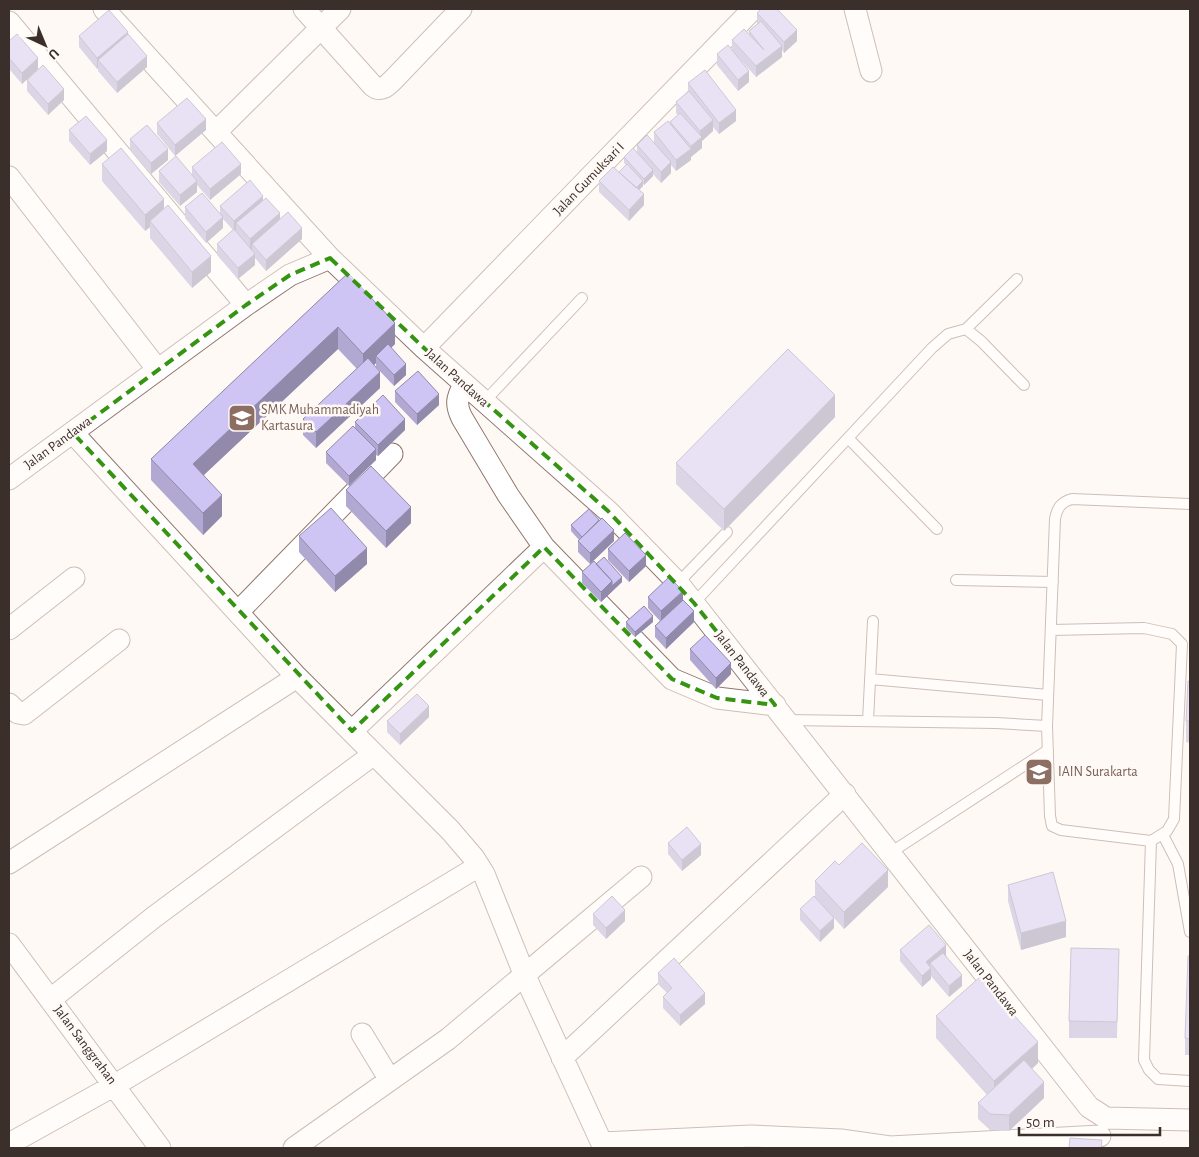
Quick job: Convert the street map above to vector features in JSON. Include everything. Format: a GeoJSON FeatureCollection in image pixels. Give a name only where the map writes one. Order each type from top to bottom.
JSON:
{"type":"FeatureCollection","features":[{"type":"Feature","properties":{"kind":"street","name":"Jalan Pandawa"},"geometry":{"type":"LineString","coordinates":[[104,9],[217,131],[330,258],[424,348],[608,511],[678,583],[1082,1098],[1104,1134]]}},
{"type":"Feature","properties":{"kind":"street"},"geometry":{"type":"LineString","coordinates":[[304,9],[374,87],[383,88],[461,9]]}},
{"type":"Feature","properties":{"kind":"street"},"geometry":{"type":"LineString","coordinates":[[217,131],[340,9]]}},
{"type":"Feature","properties":{"kind":"street","name":"Jalan Gumuksari I"},"geometry":{"type":"LineString","coordinates":[[424,348],[753,9]]}},
{"type":"Feature","properties":{"kind":"street"},"geometry":{"type":"LineString","coordinates":[[855,9],[871,71]]}},
{"type":"Feature","properties":{"kind":"street"},"geometry":{"type":"LineString","coordinates":[[9,22],[246,305]]}},
{"type":"Feature","properties":{"kind":"street"},"geometry":{"type":"LineString","coordinates":[[9,177],[158,370]]}},
{"type":"Feature","properties":{"kind":"street","name":"Jalan Pandawa"},"geometry":{"type":"LineString","coordinates":[[11,472],[73,432],[290,275],[330,258]]}},
{"type":"Feature","properties":{"kind":"street"},"geometry":{"type":"LineString","coordinates":[[464,384],[456,399],[457,408],[508,495],[544,547],[672,679],[717,698],[781,713]]}},
{"type":"Feature","properties":{"kind":"street"},"geometry":{"type":"LineString","coordinates":[[73,432],[297,677],[450,830],[479,866],[525,976],[603,1146],[841,1140],[891,1148],[1104,1134],[1190,1120]]}},
{"type":"Feature","properties":{"kind":"street"},"geometry":{"type":"LineString","coordinates":[[238,612],[392,454]]}},
{"type":"Feature","properties":{"kind":"street"},"geometry":{"type":"LineString","coordinates":[[352,731],[544,547]]}},
{"type":"Feature","properties":{"kind":"street"},"geometry":{"type":"LineString","coordinates":[[9,629],[74,578]]}},
{"type":"Feature","properties":{"kind":"street"},"geometry":{"type":"LineString","coordinates":[[9,704],[18,713],[24,714],[119,640]]}},
{"type":"Feature","properties":{"kind":"street"},"geometry":{"type":"LineString","coordinates":[[9,863],[297,677]]}},
{"type":"Feature","properties":{"kind":"street"},"geometry":{"type":"LineString","coordinates":[[51,999],[154,917],[374,754]]}},
{"type":"Feature","properties":{"kind":"street"},"geometry":{"type":"LineString","coordinates":[[562,1058],[845,794]]}},
{"type":"Feature","properties":{"kind":"street"},"geometry":{"type":"LineString","coordinates":[[9,1144],[115,1084],[479,866]]}},
{"type":"Feature","properties":{"kind":"street"},"geometry":{"type":"LineString","coordinates":[[294,1148],[448,1039],[641,877]]}},
{"type":"Feature","properties":{"kind":"street","name":"Jalan Sanggrahan"},"geometry":{"type":"LineString","coordinates":[[9,944],[115,1084],[160,1148]]}},
{"type":"Feature","properties":{"kind":"street"},"geometry":{"type":"LineString","coordinates":[[362,1034],[390,1080]]}},
{"type":"Feature","properties":{"kind":"lane"},"geometry":{"type":"LineString","coordinates":[[694,603],[932,348],[948,334],[966,329],[1017,279]]}},
{"type":"Feature","properties":{"kind":"lane"},"geometry":{"type":"LineString","coordinates":[[484,402],[582,298]]}},
{"type":"Feature","properties":{"kind":"lane"},"geometry":{"type":"LineString","coordinates":[[966,329],[981,341],[1024,385]]}},
{"type":"Feature","properties":{"kind":"lane"},"geometry":{"type":"LineString","coordinates":[[848,438],[937,529]]}},
{"type":"Feature","properties":{"kind":"lane"},"geometry":{"type":"LineString","coordinates":[[1051,630],[1144,628],[1172,634],[1182,644],[1174,819],[1163,835],[1150,841],[1054,828],[1050,816],[1047,726],[1055,519],[1057,509],[1065,501],[1072,499],[1190,504]]}},
{"type":"Feature","properties":{"kind":"lane"},"geometry":{"type":"LineString","coordinates":[[678,583],[728,532]]}},
{"type":"Feature","properties":{"kind":"lane"},"geometry":{"type":"LineString","coordinates":[[956,580],[1052,582]]}},
{"type":"Feature","properties":{"kind":"lane"},"geometry":{"type":"LineString","coordinates":[[868,721],[873,621]]}},
{"type":"Feature","properties":{"kind":"lane"},"geometry":{"type":"LineString","coordinates":[[870,678],[1048,695]]}},
{"type":"Feature","properties":{"kind":"lane"},"geometry":{"type":"LineString","coordinates":[[781,713],[868,721],[996,723],[1047,726]]}},
{"type":"Feature","properties":{"kind":"lane"},"geometry":{"type":"LineString","coordinates":[[890,853],[1048,750]]}},
{"type":"Feature","properties":{"kind":"lane"},"geometry":{"type":"LineString","coordinates":[[1163,835],[1178,864],[1190,932]]}},
{"type":"Feature","properties":{"kind":"lane"},"geometry":{"type":"LineString","coordinates":[[1150,841],[1144,1060],[1148,1070],[1158,1079],[1190,1081]]}},
{"type":"Feature","properties":{"kind":"highlighted area"},"geometry":{"type":"Polygon","coordinates":[[[330,258],[424,348],[608,511],[694,603],[775,705],[717,698],[672,679],[544,547],[352,731],[73,433],[246,305],[290,275],[330,258]]]}},
{"type":"Feature","properties":{"kind":"building"},"geometry":{"type":"Polygon","coordinates":[[[761,9],[777,9],[797,30],[784,42],[757,13],[761,9]]]}},
{"type":"Feature","properties":{"kind":"building"},"geometry":{"type":"Polygon","coordinates":[[[109,10],[128,32],[97,58],[79,36],[109,10]]]}},
{"type":"Feature","properties":{"kind":"building"},"geometry":{"type":"Polygon","coordinates":[[[761,21],[782,46],[756,66],[732,40],[744,29],[764,50],[749,31],[761,21]]]}},
{"type":"Feature","properties":{"kind":"building"},"geometry":{"type":"Polygon","coordinates":[[[17,34],[38,58],[22,73],[9,58],[9,41],[17,34]]]}},
{"type":"Feature","properties":{"kind":"building"},"geometry":{"type":"Polygon","coordinates":[[[128,34],[147,56],[117,82],[98,60],[128,34]]]}},
{"type":"Feature","properties":{"kind":"building"},"geometry":{"type":"Polygon","coordinates":[[[728,45],[749,71],[738,80],[717,54],[728,45]]]}},
{"type":"Feature","properties":{"kind":"building"},"geometry":{"type":"Polygon","coordinates":[[[43,65],[64,89],[48,104],[27,80],[43,65]]]}},
{"type":"Feature","properties":{"kind":"building"},"geometry":{"type":"Polygon","coordinates":[[[705,70],[736,110],[719,123],[688,83],[705,70]]]}},
{"type":"Feature","properties":{"kind":"building"},"geometry":{"type":"Polygon","coordinates":[[[689,91],[713,120],[700,131],[676,102],[689,91]]]}},
{"type":"Feature","properties":{"kind":"building"},"geometry":{"type":"Polygon","coordinates":[[[187,98],[206,119],[175,145],[157,123],[187,98]]]}},
{"type":"Feature","properties":{"kind":"building"},"geometry":{"type":"Polygon","coordinates":[[[680,113],[702,137],[691,146],[670,122],[680,113]]]}},
{"type":"Feature","properties":{"kind":"building"},"geometry":{"type":"Polygon","coordinates":[[[86,116],[107,140],[90,154],[69,130],[86,116]]]}},
{"type":"Feature","properties":{"kind":"building"},"geometry":{"type":"Polygon","coordinates":[[[668,121],[691,149],[676,160],[654,132],[668,121]]]}},
{"type":"Feature","properties":{"kind":"building"},"geometry":{"type":"Polygon","coordinates":[[[147,125],[168,149],[151,163],[130,139],[147,125]]]}},
{"type":"Feature","properties":{"kind":"building"},"geometry":{"type":"Polygon","coordinates":[[[647,135],[671,162],[661,172],[637,145],[647,135]]]}},
{"type":"Feature","properties":{"kind":"building"},"geometry":{"type":"Polygon","coordinates":[[[222,142],[241,164],[210,189],[192,167],[222,142]]]}},
{"type":"Feature","properties":{"kind":"building"},"geometry":{"type":"Polygon","coordinates":[[[121,148],[164,199],[145,215],[102,164],[121,148]]]}},
{"type":"Feature","properties":{"kind":"building"},"geometry":{"type":"Polygon","coordinates":[[[633,148],[653,170],[644,179],[624,157],[633,148]]]}},
{"type":"Feature","properties":{"kind":"building"},"geometry":{"type":"Polygon","coordinates":[[[176,156],[197,181],[180,195],[159,171],[176,156]]]}},
{"type":"Feature","properties":{"kind":"building"},"geometry":{"type":"Polygon","coordinates":[[[627,164],[643,181],[636,188],[619,172],[627,164]]]}},
{"type":"Feature","properties":{"kind":"building"},"geometry":{"type":"Polygon","coordinates":[[[613,167],[644,194],[629,210],[599,181],[613,167]]]}},
{"type":"Feature","properties":{"kind":"building"},"geometry":{"type":"Polygon","coordinates":[[[250,180],[263,196],[234,221],[220,206],[250,180]]]}},
{"type":"Feature","properties":{"kind":"building"},"geometry":{"type":"Polygon","coordinates":[[[202,193],[223,217],[206,232],[185,207],[202,193]]]}},
{"type":"Feature","properties":{"kind":"building"},"geometry":{"type":"Polygon","coordinates":[[[266,198],[280,213],[250,239],[236,223],[266,198]]]}},
{"type":"Feature","properties":{"kind":"building"},"geometry":{"type":"Polygon","coordinates":[[[168,205],[211,256],[192,272],[150,221],[168,205]]]}},
{"type":"Feature","properties":{"kind":"building"},"geometry":{"type":"Polygon","coordinates":[[[288,212],[302,228],[266,260],[252,244],[288,212]]]}},
{"type":"Feature","properties":{"kind":"building"},"geometry":{"type":"Polygon","coordinates":[[[234,229],[255,254],[238,268],[217,244],[234,229]]]}},
{"type":"Feature","properties":{"kind":"building"},"geometry":{"type":"Polygon","coordinates":[[[348,273],[395,323],[363,354],[338,327],[193,464],[222,495],[203,513],[151,459],[348,273]]]}},
{"type":"Feature","properties":{"kind":"building"},"geometry":{"type":"Polygon","coordinates":[[[388,344],[406,364],[394,375],[376,356],[388,344]]]}},
{"type":"Feature","properties":{"kind":"building"},"geometry":{"type":"Polygon","coordinates":[[[788,349],[835,395],[724,509],[676,463],[788,349]]]}},
{"type":"Feature","properties":{"kind":"building"},"geometry":{"type":"Polygon","coordinates":[[[368,358],[380,372],[316,432],[303,419],[368,358]]]}},
{"type":"Feature","properties":{"kind":"building"},"geometry":{"type":"Polygon","coordinates":[[[418,371],[439,394],[417,414],[395,391],[418,371]]]}},
{"type":"Feature","properties":{"kind":"building"},"geometry":{"type":"Polygon","coordinates":[[[383,395],[405,419],[378,445],[355,422],[383,395]]]}},
{"type":"Feature","properties":{"kind":"building"},"geometry":{"type":"Polygon","coordinates":[[[353,426],[376,449],[349,476],[326,452],[353,426]]]}},
{"type":"Feature","properties":{"kind":"building"},"geometry":{"type":"Polygon","coordinates":[[[371,466],[411,507],[386,531],[346,490],[371,466]]]}},
{"type":"Feature","properties":{"kind":"building"},"geometry":{"type":"Polygon","coordinates":[[[331,508],[367,548],[335,576],[299,536],[331,508]]]}},
{"type":"Feature","properties":{"kind":"building"},"geometry":{"type":"Polygon","coordinates":[[[589,509],[599,520],[582,537],[571,525],[589,509]]]}},
{"type":"Feature","properties":{"kind":"building"},"geometry":{"type":"Polygon","coordinates":[[[602,518],[614,530],[590,553],[578,541],[602,518]]]}},
{"type":"Feature","properties":{"kind":"building"},"geometry":{"type":"Polygon","coordinates":[[[625,533],[646,555],[629,571],[608,549],[625,533]]]}},
{"type":"Feature","properties":{"kind":"building"},"geometry":{"type":"Polygon","coordinates":[[[604,557],[622,577],[612,586],[612,581],[596,564],[604,557]]]}},
{"type":"Feature","properties":{"kind":"building"},"geometry":{"type":"Polygon","coordinates":[[[594,561],[612,581],[601,592],[582,572],[594,561]]]}},
{"type":"Feature","properties":{"kind":"building"},"geometry":{"type":"Polygon","coordinates":[[[669,577],[683,591],[661,611],[648,597],[669,577]]]}},
{"type":"Feature","properties":{"kind":"building"},"geometry":{"type":"Polygon","coordinates":[[[683,600],[694,611],[666,638],[655,626],[683,600]]]}},
{"type":"Feature","properties":{"kind":"building"},"geometry":{"type":"Polygon","coordinates":[[[644,606],[653,616],[635,632],[626,622],[644,606]]]}},
{"type":"Feature","properties":{"kind":"building"},"geometry":{"type":"Polygon","coordinates":[[[705,635],[731,663],[716,678],[690,649],[705,635]]]}},
{"type":"Feature","properties":{"kind":"building"},"geometry":{"type":"Polygon","coordinates":[[[1188,681],[1190,681],[1190,721],[1186,721],[1188,681]]]}},
{"type":"Feature","properties":{"kind":"building"},"geometry":{"type":"Polygon","coordinates":[[[417,694],[429,706],[400,734],[387,721],[417,694]]]}},
{"type":"Feature","properties":{"kind":"building"},"geometry":{"type":"Polygon","coordinates":[[[687,827],[701,844],[682,860],[668,843],[687,827]]]}},
{"type":"Feature","properties":{"kind":"building"},"geometry":{"type":"Polygon","coordinates":[[[862,843],[888,870],[844,912],[815,881],[835,861],[839,865],[862,843]]]}},
{"type":"Feature","properties":{"kind":"building"},"geometry":{"type":"Polygon","coordinates":[[[1053,872],[1066,921],[1021,933],[1008,885],[1053,872]]]}},
{"type":"Feature","properties":{"kind":"building"},"geometry":{"type":"Polygon","coordinates":[[[612,896],[625,910],[606,928],[593,914],[612,896]]]}},
{"type":"Feature","properties":{"kind":"building"},"geometry":{"type":"Polygon","coordinates":[[[814,896],[834,918],[820,931],[800,909],[814,896]]]}},
{"type":"Feature","properties":{"kind":"building"},"geometry":{"type":"Polygon","coordinates":[[[929,925],[946,945],[926,962],[931,968],[922,976],[900,950],[929,925]]]}},
{"type":"Feature","properties":{"kind":"building"},"geometry":{"type":"Polygon","coordinates":[[[1071,948],[1119,949],[1117,1022],[1069,1021],[1071,948]]]}},
{"type":"Feature","properties":{"kind":"building"},"geometry":{"type":"Polygon","coordinates":[[[943,953],[962,975],[949,986],[930,963],[943,953]]]}},
{"type":"Feature","properties":{"kind":"building"},"geometry":{"type":"Polygon","coordinates":[[[1188,956],[1190,956],[1190,1039],[1185,1038],[1188,956]]]}},
{"type":"Feature","properties":{"kind":"building"},"geometry":{"type":"Polygon","coordinates":[[[674,958],[705,993],[680,1015],[663,997],[672,988],[658,973],[674,958]]]}},
{"type":"Feature","properties":{"kind":"building"},"geometry":{"type":"Polygon","coordinates":[[[980,977],[1038,1042],[994,1081],[936,1016],[980,977]]]}},
{"type":"Feature","properties":{"kind":"building"},"geometry":{"type":"Polygon","coordinates":[[[1024,1060],[1044,1082],[1009,1115],[990,1114],[978,1103],[1024,1060]]]}},
{"type":"Feature","properties":{"kind":"building"},"geometry":{"type":"Polygon","coordinates":[[[1070,1138],[1102,1140],[1101,1148],[1069,1148],[1070,1138]]]}},
{"type":"Feature","properties":{"kind":"place","name":"SMK Muhammadiyah Kartasura"},"geometry":{"type":"Point","coordinates":[242,418]}},
{"type":"Feature","properties":{"kind":"place","name":"IAIN Surakarta"},"geometry":{"type":"Point","coordinates":[1039,772]}}]}
